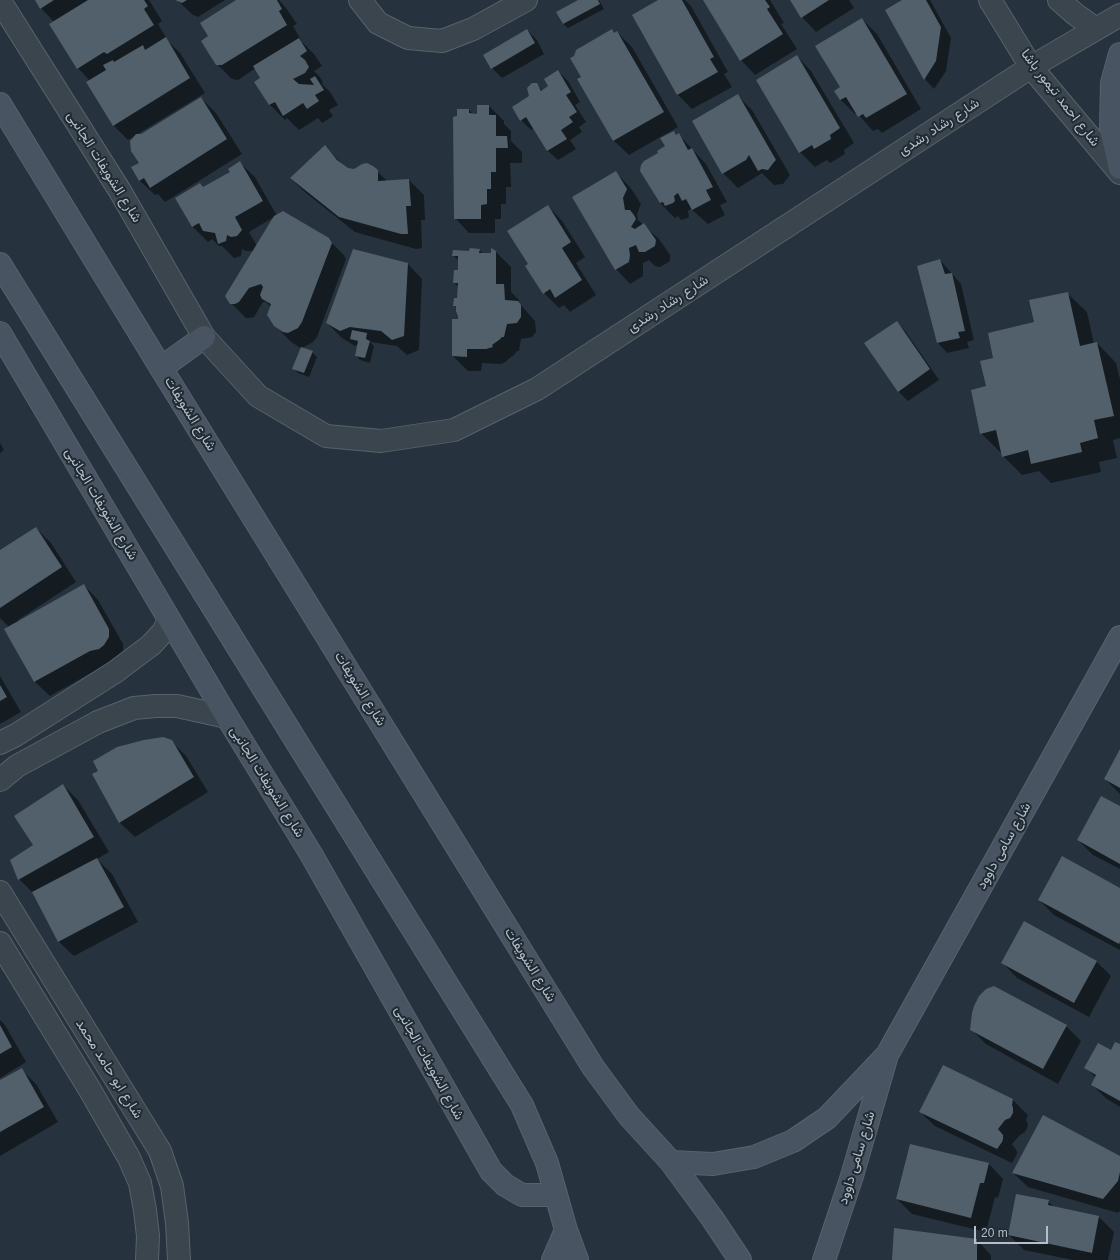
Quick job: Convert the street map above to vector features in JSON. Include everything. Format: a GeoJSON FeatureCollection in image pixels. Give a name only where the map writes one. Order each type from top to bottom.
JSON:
{"type":"FeatureCollection","features":[{"type":"Feature","properties":{"kind":"main road"},"geometry":{"type":"LineString","coordinates":[[1120,54],[1112,82],[1111,129],[1120,168]]}},
{"type":"Feature","properties":{"kind":"main road","name":"شارع الشويفات"},"geometry":{"type":"LineString","coordinates":[[0,104],[161,368],[593,1067],[629,1116],[671,1162],[712,1218],[740,1260]]}},
{"type":"Feature","properties":{"kind":"main road"},"geometry":{"type":"LineString","coordinates":[[0,264],[522,1105],[547,1163],[566,1230],[577,1260]]}},
{"type":"Feature","properties":{"kind":"main road","name":"شارع الشويفات الجانبى"},"geometry":{"type":"LineString","coordinates":[[0,333],[227,717],[311,854],[490,1171],[505,1185],[522,1195],[556,1195]]}},
{"type":"Feature","properties":{"kind":"main road"},"geometry":{"type":"LineString","coordinates":[[161,368],[204,337]]}},
{"type":"Feature","properties":{"kind":"main road","name":"شارع سامى داوود"},"geometry":{"type":"LineString","coordinates":[[671,1162],[713,1164],[754,1157],[792,1142],[827,1118],[887,1055],[1113,660],[1120,638]]}},
{"type":"Feature","properties":{"kind":"main road","name":"شارع سامى داوود"},"geometry":{"type":"LineString","coordinates":[[824,1260],[871,1116],[887,1055]]}},
{"type":"Feature","properties":{"kind":"main road"},"geometry":{"type":"LineString","coordinates":[[553,1260],[566,1230]]}},
{"type":"Feature","properties":{"kind":"street"},"geometry":{"type":"LineString","coordinates":[[360,0],[378,23],[408,38],[442,41],[473,29],[526,0]]}},
{"type":"Feature","properties":{"kind":"street","name":"شارع احمد تيمور باشا"},"geometry":{"type":"LineString","coordinates":[[990,0],[1032,67],[1120,173]]}},
{"type":"Feature","properties":{"kind":"street"},"geometry":{"type":"LineString","coordinates":[[1059,0],[1096,29]]}},
{"type":"Feature","properties":{"kind":"street","name":"شارع الشويفات الجانبى"},"geometry":{"type":"LineString","coordinates":[[0,1],[120,191],[204,337]]}},
{"type":"Feature","properties":{"kind":"street","name":"شارع رشاد رشدى"},"geometry":{"type":"LineString","coordinates":[[204,337],[258,396],[326,436],[382,441],[454,430],[537,389],[1032,67],[1120,15]]}},
{"type":"Feature","properties":{"kind":"street"},"geometry":{"type":"LineString","coordinates":[[0,743],[16,735],[115,672],[151,645],[163,632],[170,620]]}},
{"type":"Feature","properties":{"kind":"street"},"geometry":{"type":"LineString","coordinates":[[0,780],[17,766],[98,722],[134,708],[177,706],[227,717]]}},
{"type":"Feature","properties":{"kind":"street","name":"شارع ابو حامد محمد"},"geometry":{"type":"LineString","coordinates":[[0,892],[160,1151],[172,1186],[177,1223],[179,1260]]}},
{"type":"Feature","properties":{"kind":"street","name":"شارع ابو حامد محمد"},"geometry":{"type":"LineString","coordinates":[[0,943],[90,1090],[129,1158],[140,1183],[145,1210],[148,1236],[147,1260]]}},
{"type":"Feature","properties":{"kind":"building"},"geometry":{"type":"Polygon","coordinates":[[[35,0],[54,0],[40,9],[35,0]]]}},
{"type":"Feature","properties":{"kind":"building"},"geometry":{"type":"Polygon","coordinates":[[[88,0],[144,0],[148,6],[144,9],[154,25],[107,54],[104,52],[77,69],[49,24],[88,0]]]}},
{"type":"Feature","properties":{"kind":"building"},"geometry":{"type":"Polygon","coordinates":[[[175,0],[187,0],[182,3],[175,0]]]}},
{"type":"Feature","properties":{"kind":"building"},"geometry":{"type":"Polygon","coordinates":[[[236,0],[277,0],[282,9],[279,11],[287,25],[222,65],[216,65],[201,41],[208,36],[200,23],[236,0]]]}},
{"type":"Feature","properties":{"kind":"building"},"geometry":{"type":"Polygon","coordinates":[[[578,0],[598,0],[600,4],[563,24],[556,12],[578,0]]]}},
{"type":"Feature","properties":{"kind":"building"},"geometry":{"type":"Polygon","coordinates":[[[658,0],[682,0],[714,57],[710,59],[718,72],[677,95],[632,15],[658,0]]]}},
{"type":"Feature","properties":{"kind":"building"},"geometry":{"type":"Polygon","coordinates":[[[703,0],[765,0],[770,7],[767,9],[783,34],[740,61],[703,0]]]}},
{"type":"Feature","properties":{"kind":"building"},"geometry":{"type":"Polygon","coordinates":[[[790,0],[829,0],[801,18],[790,0]]]}},
{"type":"Feature","properties":{"kind":"building"},"geometry":{"type":"Polygon","coordinates":[[[902,0],[926,0],[941,27],[936,61],[924,80],[885,10],[902,0]]]}},
{"type":"Feature","properties":{"kind":"building"},"geometry":{"type":"Polygon","coordinates":[[[862,18],[907,94],[866,118],[863,114],[858,117],[846,97],[840,100],[834,91],[840,87],[815,46],[862,18]]]}},
{"type":"Feature","properties":{"kind":"building"},"geometry":{"type":"Polygon","coordinates":[[[527,29],[535,43],[491,69],[483,55],[527,29]]]}},
{"type":"Feature","properties":{"kind":"building"},"geometry":{"type":"Polygon","coordinates":[[[612,29],[614,33],[617,31],[664,112],[613,141],[577,79],[581,77],[570,58],[574,56],[576,50],[612,29]]]}},
{"type":"Feature","properties":{"kind":"building"},"geometry":{"type":"Polygon","coordinates":[[[166,37],[190,78],[113,126],[86,82],[106,70],[103,65],[113,60],[114,62],[143,45],[145,50],[166,37]]]}},
{"type":"Feature","properties":{"kind":"building"},"geometry":{"type":"Polygon","coordinates":[[[299,38],[307,51],[300,56],[305,60],[309,67],[305,73],[293,79],[299,84],[314,85],[310,79],[315,76],[324,90],[315,95],[319,101],[307,109],[303,103],[283,116],[275,102],[269,105],[254,82],[260,78],[253,66],[299,38]]]}},
{"type":"Feature","properties":{"kind":"building"},"geometry":{"type":"Polygon","coordinates":[[[797,55],[840,128],[830,135],[831,139],[814,149],[812,145],[799,153],[756,80],[797,55]]]}},
{"type":"Feature","properties":{"kind":"building"},"geometry":{"type":"Polygon","coordinates":[[[558,70],[571,92],[566,95],[577,112],[569,117],[573,122],[561,130],[567,139],[547,151],[526,117],[520,121],[512,107],[529,96],[527,88],[532,83],[537,83],[541,91],[548,86],[544,79],[558,70]]]}},
{"type":"Feature","properties":{"kind":"building"},"geometry":{"type":"Polygon","coordinates":[[[738,94],[776,160],[768,170],[762,169],[758,171],[749,155],[746,160],[722,174],[692,121],[738,94]]]}},
{"type":"Feature","properties":{"kind":"building"},"geometry":{"type":"Polygon","coordinates":[[[201,97],[227,139],[150,188],[144,178],[139,181],[131,167],[139,163],[131,151],[130,141],[136,134],[141,134],[201,97]]]}},
{"type":"Feature","properties":{"kind":"building"},"geometry":{"type":"Polygon","coordinates":[[[477,105],[489,105],[489,115],[496,115],[496,136],[507,136],[508,148],[496,148],[496,172],[491,172],[491,189],[487,189],[487,204],[481,205],[481,219],[454,219],[453,117],[457,116],[457,109],[469,109],[469,113],[477,114],[477,105]]]}},
{"type":"Feature","properties":{"kind":"building"},"geometry":{"type":"Polygon","coordinates":[[[674,131],[676,135],[679,133],[688,150],[692,148],[713,187],[706,190],[711,200],[692,210],[686,199],[682,201],[678,193],[674,196],[675,201],[673,203],[665,206],[663,202],[660,203],[640,171],[641,165],[644,161],[658,153],[657,151],[665,146],[660,138],[674,131]]]}},
{"type":"Feature","properties":{"kind":"building"},"geometry":{"type":"Polygon","coordinates":[[[325,145],[337,160],[348,168],[354,169],[367,163],[373,166],[378,170],[378,181],[409,179],[411,206],[406,206],[408,234],[401,234],[339,217],[290,178],[325,145]]]}},
{"type":"Feature","properties":{"kind":"building"},"geometry":{"type":"Polygon","coordinates":[[[240,161],[263,201],[235,217],[242,230],[237,236],[231,237],[227,235],[226,241],[218,244],[215,233],[203,231],[199,223],[192,227],[175,198],[200,183],[203,187],[230,172],[228,169],[240,161]]]}},
{"type":"Feature","properties":{"kind":"building"},"geometry":{"type":"Polygon","coordinates":[[[616,171],[627,189],[623,198],[625,210],[630,210],[636,219],[631,227],[635,229],[644,223],[656,240],[655,246],[645,252],[639,252],[636,245],[629,248],[629,262],[615,270],[572,197],[616,171]]]}},
{"type":"Feature","properties":{"kind":"building"},"geometry":{"type":"Polygon","coordinates":[[[548,205],[571,242],[562,248],[582,280],[555,298],[550,289],[543,294],[525,266],[528,264],[507,231],[548,205]]]}},
{"type":"Feature","properties":{"kind":"building"},"geometry":{"type":"Polygon","coordinates":[[[283,211],[329,238],[332,243],[302,322],[298,328],[288,333],[283,332],[274,326],[267,315],[271,304],[262,299],[260,295],[263,287],[261,284],[249,288],[239,302],[235,304],[230,304],[225,296],[274,216],[283,211]]]}},
{"type":"Feature","properties":{"kind":"building"},"geometry":{"type":"Polygon","coordinates":[[[470,248],[480,249],[479,253],[491,253],[491,248],[496,251],[496,284],[504,284],[505,300],[518,301],[521,305],[521,317],[517,323],[507,324],[504,337],[492,345],[493,347],[486,349],[467,349],[467,357],[452,356],[452,319],[458,319],[456,306],[453,306],[454,298],[457,298],[458,283],[453,283],[454,270],[458,270],[458,256],[452,256],[453,250],[469,251],[470,248]]]}},
{"type":"Feature","properties":{"kind":"building"},"geometry":{"type":"Polygon","coordinates":[[[353,249],[408,263],[404,336],[392,340],[381,331],[350,327],[340,331],[326,323],[353,249]]]}},
{"type":"Feature","properties":{"kind":"building"},"geometry":{"type":"Polygon","coordinates":[[[940,259],[945,274],[952,273],[965,331],[958,332],[960,338],[937,343],[917,266],[940,259]]]}},
{"type":"Feature","properties":{"kind":"building"},"geometry":{"type":"Polygon","coordinates":[[[1068,292],[1080,346],[1097,342],[1114,416],[1094,420],[1098,438],[1080,443],[1082,452],[1031,464],[1028,450],[1002,457],[996,430],[980,434],[971,390],[986,386],[980,361],[993,358],[988,333],[1034,322],[1029,300],[1068,292]]]}},
{"type":"Feature","properties":{"kind":"building"},"geometry":{"type":"Polygon","coordinates":[[[897,321],[930,369],[898,392],[864,343],[897,321]]]}},
{"type":"Feature","properties":{"kind":"building"},"geometry":{"type":"Polygon","coordinates":[[[352,330],[367,333],[366,339],[370,341],[365,358],[355,356],[358,341],[350,339],[352,330]]]}},
{"type":"Feature","properties":{"kind":"building"},"geometry":{"type":"Polygon","coordinates":[[[301,347],[313,351],[304,373],[292,369],[301,347]]]}},
{"type":"Feature","properties":{"kind":"building"},"geometry":{"type":"Polygon","coordinates":[[[36,527],[62,567],[0,608],[0,550],[36,527]]]}},
{"type":"Feature","properties":{"kind":"building"},"geometry":{"type":"Polygon","coordinates":[[[84,584],[109,629],[109,637],[104,645],[99,649],[90,651],[34,682],[4,629],[84,584]]]}},
{"type":"Feature","properties":{"kind":"building"},"geometry":{"type":"Polygon","coordinates":[[[0,685],[7,697],[0,701],[0,685]]]}},
{"type":"Feature","properties":{"kind":"building"},"geometry":{"type":"Polygon","coordinates":[[[163,737],[172,740],[194,777],[119,823],[92,774],[98,771],[93,761],[117,747],[163,737]]]}},
{"type":"Feature","properties":{"kind":"building"},"geometry":{"type":"Polygon","coordinates":[[[1120,749],[1120,788],[1104,779],[1120,749]]]}},
{"type":"Feature","properties":{"kind":"building"},"geometry":{"type":"Polygon","coordinates":[[[63,784],[94,837],[18,880],[10,860],[33,845],[14,816],[63,784]]]}},
{"type":"Feature","properties":{"kind":"building"},"geometry":{"type":"Polygon","coordinates":[[[1101,796],[1120,806],[1120,864],[1077,840],[1101,796]]]}},
{"type":"Feature","properties":{"kind":"building"},"geometry":{"type":"Polygon","coordinates":[[[1062,856],[1120,888],[1119,944],[1038,900],[1062,856]]]}},
{"type":"Feature","properties":{"kind":"building"},"geometry":{"type":"Polygon","coordinates":[[[97,858],[124,907],[58,942],[32,892],[97,858]]]}},
{"type":"Feature","properties":{"kind":"building"},"geometry":{"type":"Polygon","coordinates":[[[1024,921],[1097,961],[1074,1003],[1001,963],[1024,921]]]}},
{"type":"Feature","properties":{"kind":"building"},"geometry":{"type":"Polygon","coordinates":[[[994,986],[1067,1025],[1043,1069],[970,1030],[972,1013],[979,996],[986,989],[994,986]]]}},
{"type":"Feature","properties":{"kind":"building"},"geometry":{"type":"Polygon","coordinates":[[[0,1025],[12,1047],[0,1054],[0,1025]]]}},
{"type":"Feature","properties":{"kind":"building"},"geometry":{"type":"Polygon","coordinates":[[[1115,1042],[1120,1044],[1120,1101],[1091,1085],[1096,1075],[1084,1068],[1098,1043],[1111,1050],[1115,1042]]]}},
{"type":"Feature","properties":{"kind":"building"},"geometry":{"type":"Polygon","coordinates":[[[943,1065],[1013,1099],[1013,1113],[1010,1118],[1005,1120],[998,1129],[1003,1135],[1003,1139],[997,1149],[919,1112],[943,1065]]]}},
{"type":"Feature","properties":{"kind":"building"},"geometry":{"type":"Polygon","coordinates":[[[22,1068],[44,1107],[0,1132],[0,1080],[22,1068]]]}},
{"type":"Feature","properties":{"kind":"building"},"geometry":{"type":"Polygon","coordinates":[[[1043,1115],[1120,1156],[1120,1172],[1118,1181],[1103,1199],[1012,1173],[1043,1115]]]}},
{"type":"Feature","properties":{"kind":"building"},"geometry":{"type":"Polygon","coordinates":[[[910,1144],[989,1163],[984,1183],[980,1183],[971,1218],[896,1199],[910,1144]]]}},
{"type":"Feature","properties":{"kind":"building"},"geometry":{"type":"Polygon","coordinates":[[[1016,1194],[1049,1200],[1048,1205],[1099,1216],[1092,1253],[1008,1235],[1016,1194]]]}},
{"type":"Feature","properties":{"kind":"building"},"geometry":{"type":"Polygon","coordinates":[[[894,1228],[977,1239],[977,1260],[892,1260],[894,1228]]]}}]}
